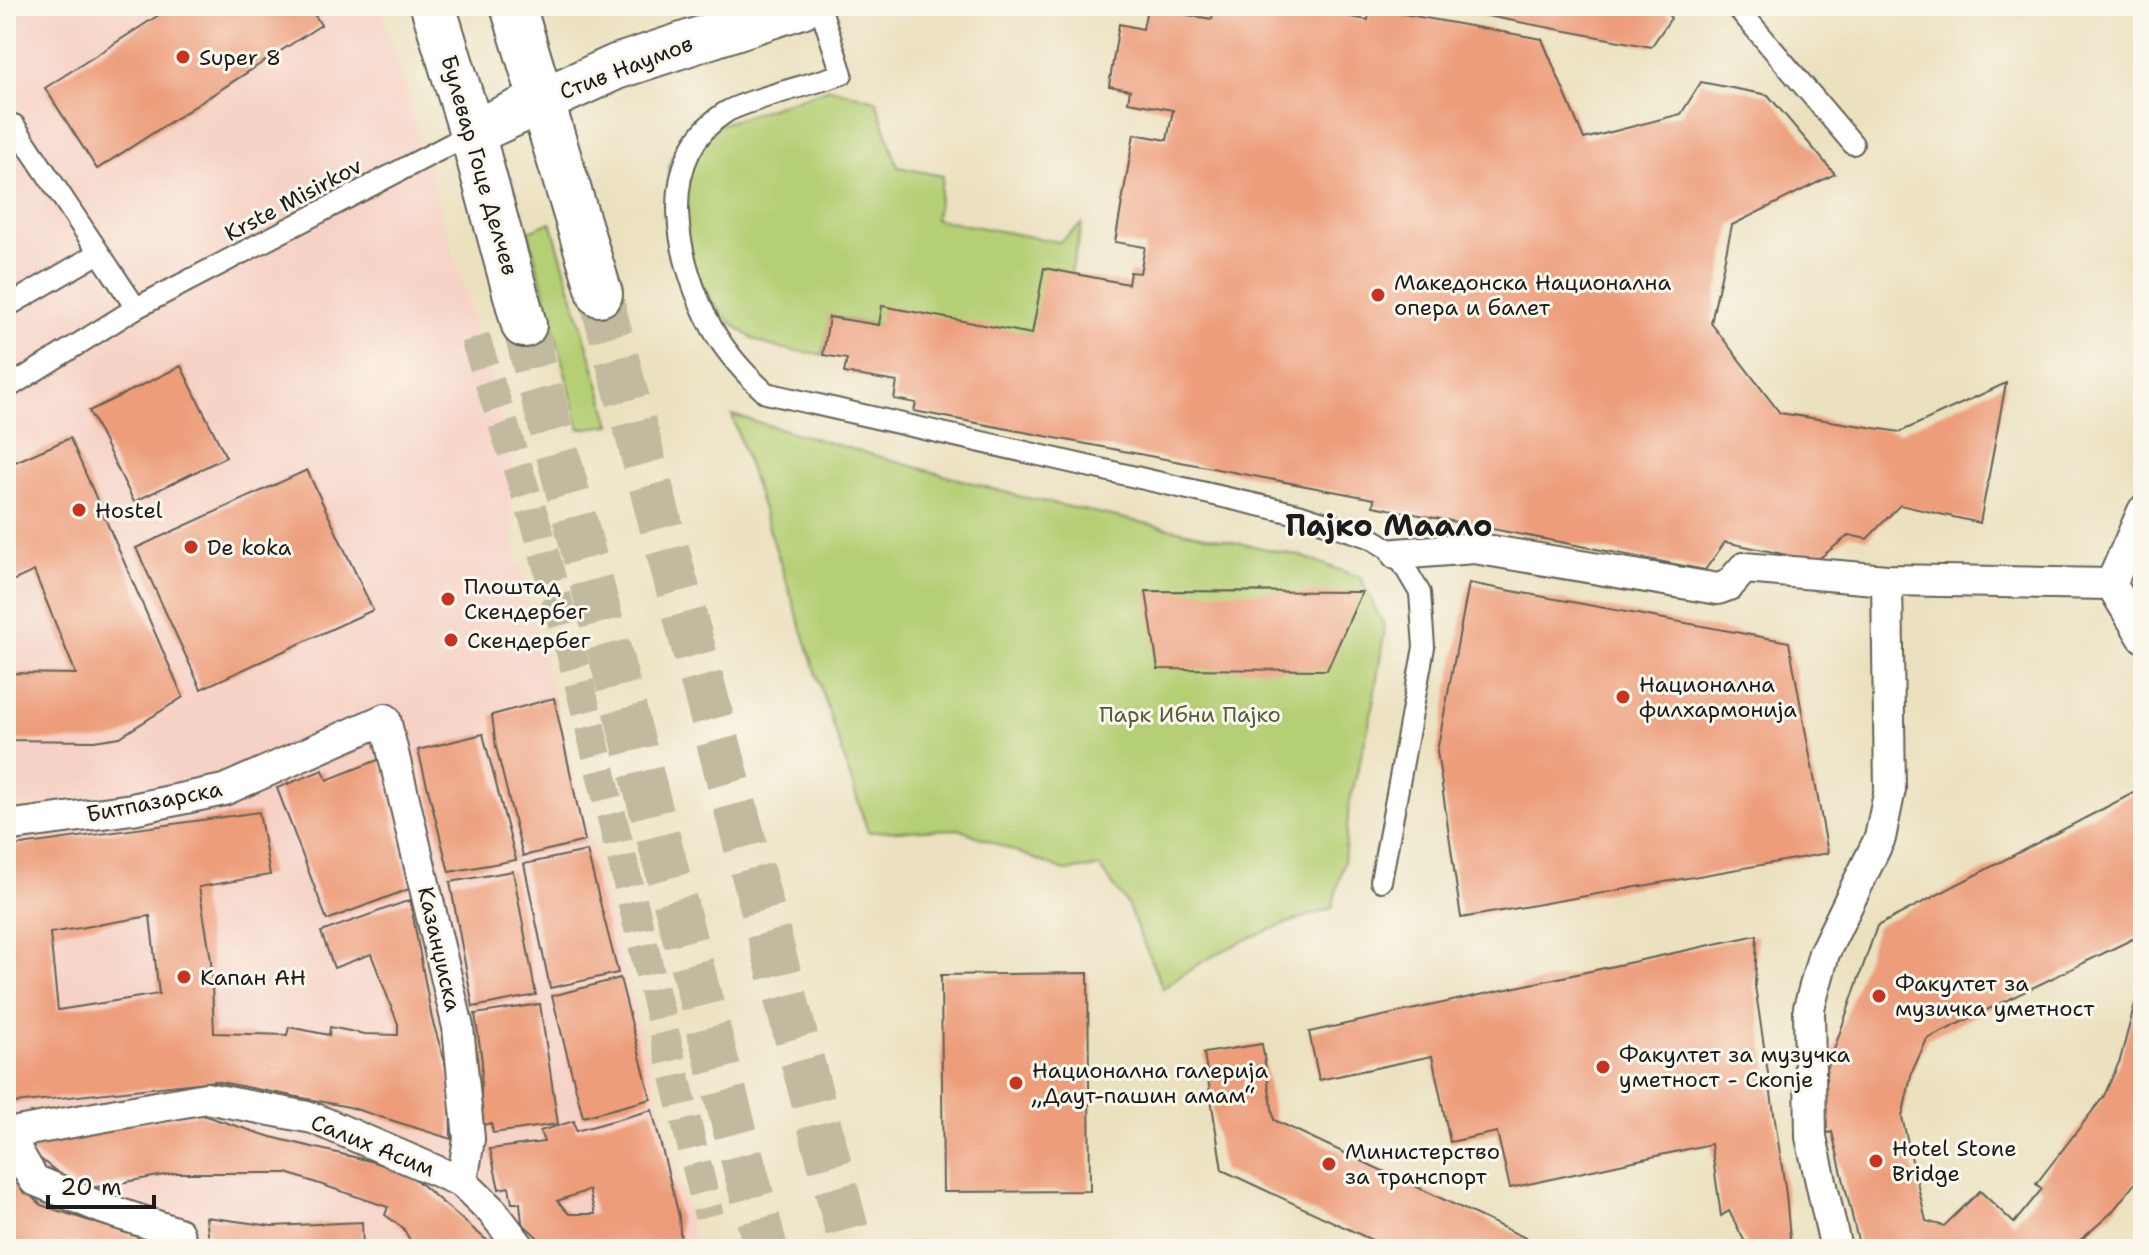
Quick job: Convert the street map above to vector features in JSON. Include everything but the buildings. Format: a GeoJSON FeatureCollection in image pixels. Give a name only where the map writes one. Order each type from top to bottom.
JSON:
{"type":"FeatureCollection","features":[{"type":"Feature","properties":{"kind":"street","name":"Булевар Гоце Делчев"},"geometry":{"type":"LineString","coordinates":[[433,6],[472,133],[524,325]]}},
{"type":"Feature","properties":{"kind":"street"},"geometry":{"type":"LineString","coordinates":[[513,6],[600,294]]}},
{"type":"Feature","properties":{"kind":"street","name":"Стив Наумов"},"geometry":{"type":"LineString","coordinates":[[472,133],[616,67],[801,6]]}},
{"type":"Feature","properties":{"kind":"street"},"geometry":{"type":"LineString","coordinates":[[2111,584],[2143,511]]}},
{"type":"Feature","properties":{"kind":"street"},"geometry":{"type":"LineString","coordinates":[[1397,554],[1474,548],[1718,589],[1729,585],[1744,568],[1887,580],[2111,584]]}},
{"type":"Feature","properties":{"kind":"street"},"geometry":{"type":"LineString","coordinates":[[1836,1249],[1811,1137],[1809,1008],[1824,953],[1880,838],[1890,789],[1887,580]]}},
{"type":"Feature","properties":{"kind":"street"},"geometry":{"type":"LineString","coordinates":[[2111,584],[2143,637]]}},
{"type":"Feature","properties":{"kind":"street","name":"Битпазарска"},"geometry":{"type":"LineString","coordinates":[[6,826],[132,809],[224,790],[385,719]]}},
{"type":"Feature","properties":{"kind":"street","name":"Казанџиска"},"geometry":{"type":"LineString","coordinates":[[385,719],[458,1027],[469,1139],[462,1182]]}},
{"type":"Feature","properties":{"kind":"street","name":"Салих Асим"},"geometry":{"type":"LineString","coordinates":[[7,1133],[206,1098],[313,1118],[462,1182],[493,1212],[521,1249]]}},
{"type":"Feature","properties":{"kind":"street"},"geometry":{"type":"LineString","coordinates":[[7,1133],[34,1180],[102,1208],[178,1233],[184,1249]]}},
{"type":"Feature","properties":{"kind":"lane"},"geometry":{"type":"LineString","coordinates":[[820,6],[842,74],[727,112],[690,147],[677,189],[678,221],[690,271],[712,327],[739,367],[766,393],[1298,514],[1369,537],[1397,554],[1420,593],[1424,647],[1381,881]]}},
{"type":"Feature","properties":{"kind":"lane"},"geometry":{"type":"LineString","coordinates":[[1736,6],[1853,144]]}},
{"type":"Feature","properties":{"kind":"lane"},"geometry":{"type":"LineString","coordinates":[[14,125],[136,308]]}},
{"type":"Feature","properties":{"kind":"lane","name":"Krste Misirkov"},"geometry":{"type":"LineString","coordinates":[[6,389],[136,308],[472,133]]}},
{"type":"Feature","properties":{"kind":"lane"},"geometry":{"type":"LineString","coordinates":[[6,307],[99,253]]}},
{"type":"Feature","properties":{"kind":"shaded area"},"geometry":{"type":"Polygon","coordinates":[[[6,6],[381,6],[512,451],[514,543],[697,1249],[6,1249],[6,6]]]}},
{"type":"Feature","properties":{"kind":"green space"},"geometry":{"type":"Polygon","coordinates":[[[830,88],[876,100],[898,167],[943,176],[935,219],[1059,242],[1082,224],[1071,273],[1032,334],[879,325],[830,317],[823,355],[783,349],[755,339],[728,320],[708,297],[699,281],[677,213],[669,172],[675,151],[689,135],[830,88]]]}},
{"type":"Feature","properties":{"kind":"green space"},"geometry":{"type":"Polygon","coordinates":[[[551,222],[611,425],[580,429],[528,231],[551,222]]]}},
{"type":"Feature","properties":{"kind":"green space","name":"Парк Ибни Пајко"},"geometry":{"type":"Polygon","coordinates":[[[732,415],[1018,496],[1300,556],[1360,577],[1385,628],[1371,716],[1349,805],[1344,862],[1332,908],[1223,951],[1163,989],[1127,904],[1100,867],[1065,871],[959,829],[868,832],[732,415]]]}},
{"type":"Feature","properties":{"kind":"tunnel"},"geometry":{"type":"LineString","coordinates":[[600,294],[852,1249]]}},
{"type":"Feature","properties":{"kind":"tunnel"},"geometry":{"type":"LineString","coordinates":[[524,325],[766,1249]]}},
{"type":"Feature","properties":{"kind":"tunnel"},"geometry":{"type":"LineString","coordinates":[[475,338],[538,530],[579,682],[709,1216]]}},
{"type":"Feature","properties":{"kind":"place","name":"Super 8"},"geometry":{"type":"Point","coordinates":[183,57]}},
{"type":"Feature","properties":{"kind":"place","name":"Македонска Национална опера и балет"},"geometry":{"type":"Point","coordinates":[1378,295]}},
{"type":"Feature","properties":{"kind":"place","name":"Hostel"},"geometry":{"type":"Point","coordinates":[79,510]}},
{"type":"Feature","properties":{"kind":"place","name":"De koka"},"geometry":{"type":"Point","coordinates":[191,547]}},
{"type":"Feature","properties":{"kind":"place","name":"Плоштад Скендербег"},"geometry":{"type":"Point","coordinates":[448,599]}},
{"type":"Feature","properties":{"kind":"place","name":"Скендербег"},"geometry":{"type":"Point","coordinates":[451,640]}},
{"type":"Feature","properties":{"kind":"place","name":"Национална филхармонија"},"geometry":{"type":"Point","coordinates":[1623,697]}},
{"type":"Feature","properties":{"kind":"place","name":"Капан АН"},"geometry":{"type":"Point","coordinates":[184,977]}},
{"type":"Feature","properties":{"kind":"place","name":"Факултет за музичка уметност"},"geometry":{"type":"Point","coordinates":[1879,996]}},
{"type":"Feature","properties":{"kind":"place","name":"Факултет за музучка уметност - Скопје"},"geometry":{"type":"Point","coordinates":[1603,1067]}},
{"type":"Feature","properties":{"kind":"place","name":"Национална галерија „Даут-пашин амам“"},"geometry":{"type":"Point","coordinates":[1016,1083]}},
{"type":"Feature","properties":{"kind":"place","name":"Hotel Stone Bridge"},"geometry":{"type":"Point","coordinates":[1876,1161]}},
{"type":"Feature","properties":{"kind":"place","name":"Министерство за транспорт"},"geometry":{"type":"Point","coordinates":[1329,1164]}},
{"type":"Feature","properties":{"kind":"district","name":"Пајко Маало"},"geometry":{"type":"Point","coordinates":[1389,526]}}]}
